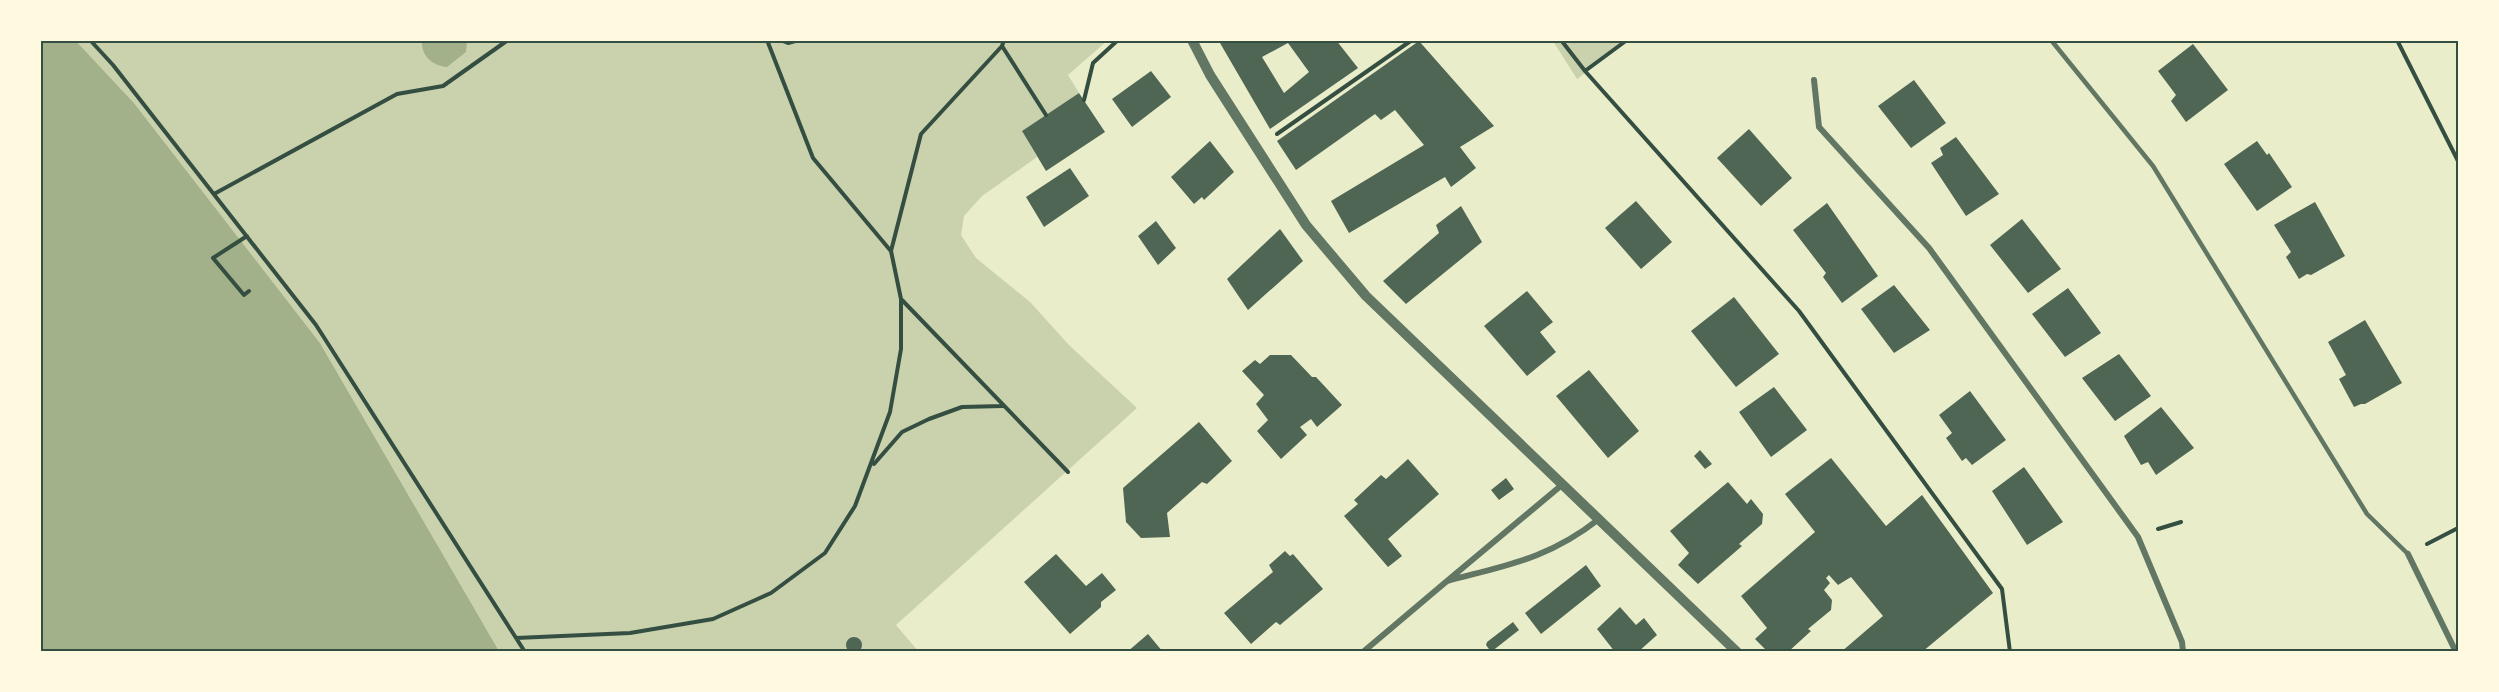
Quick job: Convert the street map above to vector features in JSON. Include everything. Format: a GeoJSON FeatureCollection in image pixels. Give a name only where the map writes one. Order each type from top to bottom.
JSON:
{"type":"FeatureCollection","features":[{"type":"Feature","properties":{"kind":"street"},"geometry":{"type":"LineString","coordinates":[[1192,40],[1210,75],[1306,225],[1366,296],[1737,651]]}},
{"type":"Feature","properties":{"kind":"street"},"geometry":{"type":"LineString","coordinates":[[1814,80],[1819,127],[1929,248],[2138,537],[2182,642],[2183,651]]}},
{"type":"Feature","properties":{"kind":"street"},"geometry":{"type":"LineString","coordinates":[[1363,651],[1563,483]]}},
{"type":"Feature","properties":{"kind":"street"},"geometry":{"type":"LineString","coordinates":[[1447,581],[1539,556],[1575,538],[1599,519]]}},
{"type":"Feature","properties":{"kind":"street"},"geometry":{"type":"LineString","coordinates":[[2408,554],[2456,651]]}},
{"type":"Feature","properties":{"kind":"lane"},"geometry":{"type":"LineString","coordinates":[[2051,40],[2153,166],[2367,514],[2408,554]]}},
{"type":"Feature","properties":{"kind":"path"},"geometry":{"type":"LineString","coordinates":[[90,40],[113,65],[316,325],[525,651]]}},
{"type":"Feature","properties":{"kind":"path"},"geometry":{"type":"LineString","coordinates":[[214,194],[397,94],[442,86],[508,40]]}},
{"type":"Feature","properties":{"kind":"path"},"geometry":{"type":"LineString","coordinates":[[767,40],[813,158],[891,251]]}},
{"type":"Feature","properties":{"kind":"path"},"geometry":{"type":"LineString","coordinates":[[780,40],[788,43],[800,40]]}},
{"type":"Feature","properties":{"kind":"path"},"geometry":{"type":"LineString","coordinates":[[516,638],[630,633],[713,620],[771,593],[825,553],[855,506],[892,402],[901,349],[901,299],[891,251],[921,134],[1002,46],[1004,40]]}},
{"type":"Feature","properties":{"kind":"path"},"geometry":{"type":"LineString","coordinates":[[1084,100],[1093,63],[1118,40]]}},
{"type":"Feature","properties":{"kind":"path"},"geometry":{"type":"LineString","coordinates":[[1256,149],[1412,40]]}},
{"type":"Feature","properties":{"kind":"path"},"geometry":{"type":"LineString","coordinates":[[1561,40],[1585,71],[1799,311],[2002,589],[2010,651]]}},
{"type":"Feature","properties":{"kind":"path"},"geometry":{"type":"LineString","coordinates":[[1585,71],[1627,40]]}},
{"type":"Feature","properties":{"kind":"path"},"geometry":{"type":"LineString","coordinates":[[2397,40],[2458,161]]}},
{"type":"Feature","properties":{"kind":"path"},"geometry":{"type":"LineString","coordinates":[[1002,46],[1046,115]]}},
{"type":"Feature","properties":{"kind":"path"},"geometry":{"type":"LineString","coordinates":[[247,236],[213,258],[244,295],[249,291]]}},
{"type":"Feature","properties":{"kind":"path"},"geometry":{"type":"LineString","coordinates":[[901,299],[1068,472]]}},
{"type":"Feature","properties":{"kind":"path"},"geometry":{"type":"LineString","coordinates":[[871,466],[903,432],[929,419],[962,407],[1003,406]]}},
{"type":"Feature","properties":{"kind":"path"},"geometry":{"type":"LineString","coordinates":[[2152,531],[2181,522]]}},
{"type":"Feature","properties":{"kind":"path"},"geometry":{"type":"LineString","coordinates":[[2408,554],[2458,528]]}},
{"type":"Feature","properties":{"kind":"shaded area"},"geometry":{"type":"Polygon","coordinates":[[[40,41],[76,41],[134,103],[320,343],[499,651],[41,651],[40,41]]]}},
{"type":"Feature","properties":{"kind":"shaded area"},"geometry":{"type":"Polygon","coordinates":[[[76,41],[1107,41],[1068,75],[1079,93],[1022,131],[1037,157],[982,196],[964,216],[961,235],[976,258],[1030,302],[1069,345],[1137,408],[896,625],[918,651],[499,651],[320,343],[134,103],[76,41]]]}},
{"type":"Feature","properties":{"kind":"shaded area"},"geometry":{"type":"Polygon","coordinates":[[[422,41],[467,41],[466,52],[447,67],[442,66],[426,56],[422,41]]]}},
{"type":"Feature","properties":{"kind":"shaded area"},"geometry":{"type":"Polygon","coordinates":[[[1553,41],[1629,41],[1577,79],[1553,41]]]}},
{"type":"Feature","properties":{"kind":"building"},"geometry":{"type":"Polygon","coordinates":[[[1225,40],[1336,40],[1358,68],[1270,129],[1220,43],[1225,40]],[[1288,43],[1262,57],[1284,93],[1309,72],[1288,43]]]}},
{"type":"Feature","properties":{"kind":"building"},"geometry":{"type":"Polygon","coordinates":[[[1419,41],[1494,126],[1460,147],[1476,168],[1451,187],[1445,177],[1349,233],[1331,201],[1424,145],[1395,110],[1381,120],[1375,114],[1296,170],[1277,141],[1419,41]]]}},
{"type":"Feature","properties":{"kind":"building"},"geometry":{"type":"Polygon","coordinates":[[[2193,44],[2228,90],[2186,122],[2171,101],[2176,95],[2158,71],[2193,44]]]}},
{"type":"Feature","properties":{"kind":"building"},"geometry":{"type":"Polygon","coordinates":[[[1151,71],[1171,97],[1132,127],[1112,99],[1151,71]]]}},
{"type":"Feature","properties":{"kind":"building"},"geometry":{"type":"Polygon","coordinates":[[[1914,80],[1946,123],[1911,148],[1878,106],[1914,80]]]}},
{"type":"Feature","properties":{"kind":"building"},"geometry":{"type":"Polygon","coordinates":[[[1079,93],[1105,132],[1046,171],[1022,131],[1079,93]]]}},
{"type":"Feature","properties":{"kind":"building"},"geometry":{"type":"Polygon","coordinates":[[[1749,129],[1792,178],[1761,206],[1717,158],[1749,129]]]}},
{"type":"Feature","properties":{"kind":"building"},"geometry":{"type":"Polygon","coordinates":[[[1956,137],[1999,194],[1966,216],[1931,163],[1943,155],[1940,148],[1956,137]]]}},
{"type":"Feature","properties":{"kind":"building"},"geometry":{"type":"Polygon","coordinates":[[[1210,141],[1234,172],[1204,200],[1202,197],[1194,204],[1171,177],[1210,141]]]}},
{"type":"Feature","properties":{"kind":"building"},"geometry":{"type":"Polygon","coordinates":[[[2257,141],[2267,155],[2269,153],[2292,187],[2257,211],[2224,164],[2257,141]]]}},
{"type":"Feature","properties":{"kind":"building"},"geometry":{"type":"Polygon","coordinates":[[[1070,168],[1089,196],[1044,227],[1026,197],[1070,168]]]}},
{"type":"Feature","properties":{"kind":"building"},"geometry":{"type":"Polygon","coordinates":[[[1636,201],[1672,242],[1641,269],[1605,228],[1636,201]]]}},
{"type":"Feature","properties":{"kind":"building"},"geometry":{"type":"Polygon","coordinates":[[[2315,202],[2345,256],[2299,279],[2286,257],[2291,252],[2274,225],[2315,202]]]}},
{"type":"Feature","properties":{"kind":"building"},"geometry":{"type":"Polygon","coordinates":[[[1827,203],[1878,276],[1842,303],[1823,277],[1826,273],[1793,230],[1827,203]]]}},
{"type":"Feature","properties":{"kind":"building"},"geometry":{"type":"Polygon","coordinates":[[[1461,206],[1482,242],[1406,304],[1383,281],[1439,233],[1436,225],[1461,206]]]}},
{"type":"Feature","properties":{"kind":"building"},"geometry":{"type":"Polygon","coordinates":[[[2022,219],[2061,269],[2028,293],[1990,245],[2022,219]]]}},
{"type":"Feature","properties":{"kind":"building"},"geometry":{"type":"Polygon","coordinates":[[[1156,221],[1176,248],[1158,265],[1138,236],[1156,221]]]}},
{"type":"Feature","properties":{"kind":"building"},"geometry":{"type":"Polygon","coordinates":[[[1280,229],[1303,261],[1248,310],[1227,279],[1280,229]]]}},
{"type":"Feature","properties":{"kind":"building"},"geometry":{"type":"Polygon","coordinates":[[[1894,285],[1930,330],[1894,353],[1861,309],[1894,285]]]}},
{"type":"Feature","properties":{"kind":"building"},"geometry":{"type":"Polygon","coordinates":[[[2068,288],[2101,333],[2065,357],[2032,314],[2068,288]]]}},
{"type":"Feature","properties":{"kind":"building"},"geometry":{"type":"Polygon","coordinates":[[[1527,291],[1553,322],[1540,332],[1556,352],[1527,376],[1484,326],[1527,291]]]}},
{"type":"Feature","properties":{"kind":"building"},"geometry":{"type":"Polygon","coordinates":[[[1734,297],[1779,354],[1736,387],[1691,331],[1734,297]]]}},
{"type":"Feature","properties":{"kind":"building"},"geometry":{"type":"Polygon","coordinates":[[[2365,320],[2402,383],[2365,404],[2354,407],[2339,379],[2346,375],[2328,342],[2365,320]]]}},
{"type":"Feature","properties":{"kind":"building"},"geometry":{"type":"Polygon","coordinates":[[[2119,354],[2151,396],[2115,421],[2082,378],[2119,354]]]}},
{"type":"Feature","properties":{"kind":"building"},"geometry":{"type":"Polygon","coordinates":[[[1270,355],[1291,355],[1342,405],[1317,427],[1311,419],[1300,427],[1307,435],[1281,459],[1257,431],[1268,420],[1256,404],[1264,395],[1242,371],[1255,360],[1260,364],[1270,355]]]}},
{"type":"Feature","properties":{"kind":"building"},"geometry":{"type":"Polygon","coordinates":[[[1589,370],[1639,431],[1608,458],[1556,396],[1589,370]]]}},
{"type":"Feature","properties":{"kind":"building"},"geometry":{"type":"Polygon","coordinates":[[[1774,387],[1807,430],[1771,457],[1739,412],[1774,387]]]}},
{"type":"Feature","properties":{"kind":"building"},"geometry":{"type":"Polygon","coordinates":[[[1970,391],[2006,440],[1972,465],[1966,458],[1962,461],[1946,438],[1952,433],[1939,415],[1970,391]]]}},
{"type":"Feature","properties":{"kind":"building"},"geometry":{"type":"Polygon","coordinates":[[[2161,407],[2194,448],[2156,475],[2148,462],[2141,465],[2124,436],[2161,407]]]}},
{"type":"Feature","properties":{"kind":"building"},"geometry":{"type":"Polygon","coordinates":[[[1199,422],[1232,461],[1207,484],[1202,482],[1167,513],[1170,537],[1141,538],[1126,522],[1123,488],[1199,422]]]}},
{"type":"Feature","properties":{"kind":"building"},"geometry":{"type":"Polygon","coordinates":[[[1700,450],[1712,464],[1705,469],[1694,456],[1700,450]]]}},
{"type":"Feature","properties":{"kind":"building"},"geometry":{"type":"Polygon","coordinates":[[[1831,458],[1886,526],[1922,495],[1993,593],[1922,652],[1841,652],[1883,616],[1851,577],[1838,585],[1829,575],[1826,578],[1830,583],[1824,590],[1832,600],[1831,610],[1808,629],[1811,631],[1788,652],[1768,652],[1755,639],[1767,628],[1741,596],[1815,532],[1785,494],[1831,458]]]}},
{"type":"Feature","properties":{"kind":"building"},"geometry":{"type":"Polygon","coordinates":[[[1408,459],[1439,494],[1388,539],[1402,556],[1388,567],[1344,516],[1358,504],[1354,500],[1381,475],[1386,479],[1408,459]]]}},
{"type":"Feature","properties":{"kind":"building"},"geometry":{"type":"Polygon","coordinates":[[[2024,467],[2063,522],[2027,545],[1992,491],[2024,467]]]}},
{"type":"Feature","properties":{"kind":"building"},"geometry":{"type":"Polygon","coordinates":[[[1506,478],[1514,489],[1499,500],[1491,490],[1506,478]]]}},
{"type":"Feature","properties":{"kind":"building"},"geometry":{"type":"Polygon","coordinates":[[[1728,482],[1747,504],[1751,499],[1763,514],[1762,524],[1739,544],[1742,546],[1698,584],[1678,565],[1689,553],[1670,531],[1728,482]]]}},
{"type":"Feature","properties":{"kind":"building"},"geometry":{"type":"Polygon","coordinates":[[[1285,551],[1290,556],[1293,554],[1323,589],[1280,625],[1276,622],[1251,644],[1224,613],[1273,572],[1269,565],[1285,551]]]}},
{"type":"Feature","properties":{"kind":"building"},"geometry":{"type":"Polygon","coordinates":[[[1056,554],[1086,586],[1102,573],[1116,590],[1101,602],[1101,607],[1070,634],[1024,582],[1056,554]]]}},
{"type":"Feature","properties":{"kind":"building"},"geometry":{"type":"Polygon","coordinates":[[[1586,565],[1601,586],[1541,634],[1525,613],[1586,565]]]}},
{"type":"Feature","properties":{"kind":"building"},"geometry":{"type":"Polygon","coordinates":[[[1620,607],[1636,625],[1644,618],[1657,635],[1638,652],[1615,652],[1597,629],[1620,607]]]}},
{"type":"Feature","properties":{"kind":"building"},"geometry":{"type":"Polygon","coordinates":[[[1513,622],[1519,630],[1491,652],[1486,645],[1487,642],[1513,622]]]}},
{"type":"Feature","properties":{"kind":"building"},"geometry":{"type":"Polygon","coordinates":[[[1148,634],[1163,652],[1127,652],[1148,634]]]}},
{"type":"Feature","properties":{"kind":"building"},"geometry":{"type":"Polygon","coordinates":[[[854,637],[862,645],[854,653],[846,645],[854,637]]]}}]}
